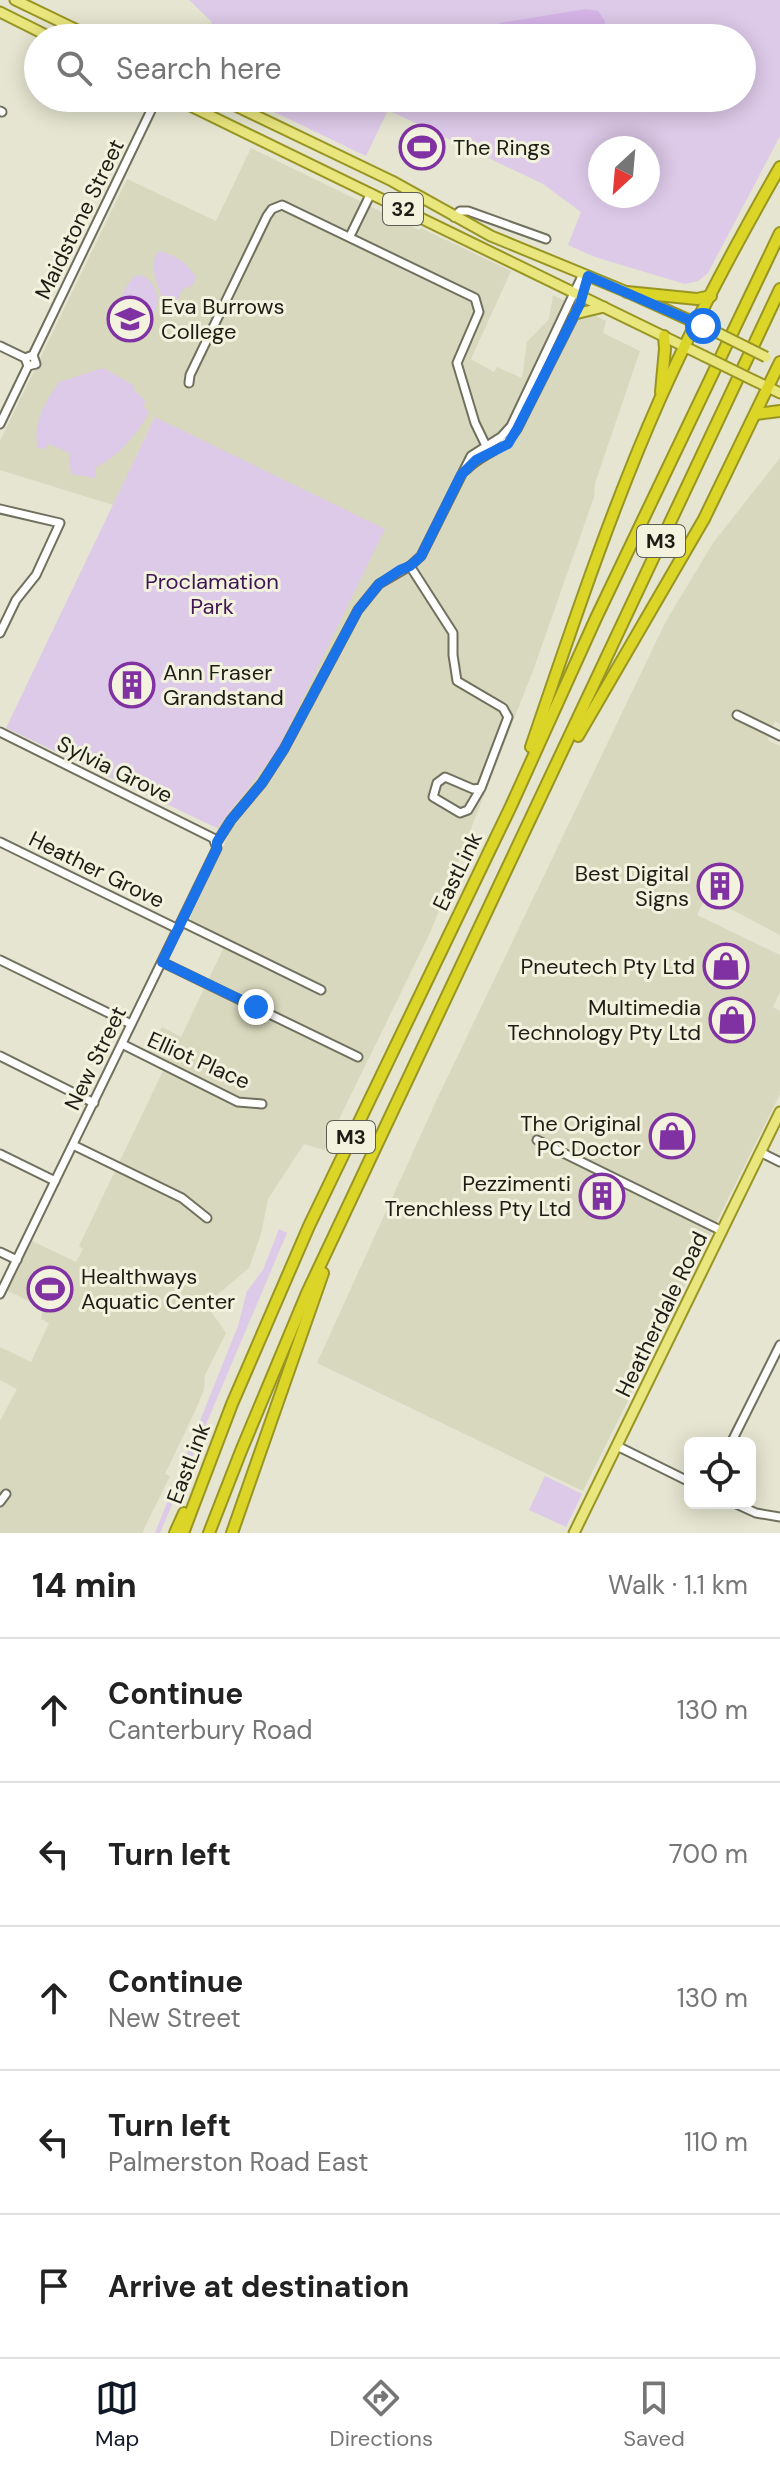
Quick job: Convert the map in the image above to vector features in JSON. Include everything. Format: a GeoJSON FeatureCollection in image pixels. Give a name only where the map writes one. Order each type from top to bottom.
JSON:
{"type":"FeatureCollection","features":[{"type":"Feature","properties":{"kind":"highway"},"geometry":{"type":"LineString","coordinates":[[511,806],[567,642],[660,398],[780,167]]}},
{"type":"Feature","properties":{"kind":"highway","name":"EastLink"},"geometry":{"type":"LineString","coordinates":[[183,1533],[258,1341],[315,1213],[511,806],[596,618],[780,233]]}},
{"type":"Feature","properties":{"kind":"highway","name":"EastLink"},"geometry":{"type":"LineString","coordinates":[[209,1533],[269,1381],[340,1226],[780,289]]}},
{"type":"Feature","properties":{"kind":"highway"},"geometry":{"type":"LineString","coordinates":[[627,292],[697,299],[711,296]]}},
{"type":"Feature","properties":{"kind":"highway"},"geometry":{"type":"LineString","coordinates":[[660,398],[664,336]]}},
{"type":"Feature","properties":{"kind":"highway"},"geometry":{"type":"LineString","coordinates":[[545,793],[681,560],[780,363]]}},
{"type":"Feature","properties":{"kind":"highway"},"geometry":{"type":"LineString","coordinates":[[756,414],[780,411]]}},
{"type":"Feature","properties":{"kind":"highway"},"geometry":{"type":"LineString","coordinates":[[233,1530],[340,1226]]}},
{"type":"Feature","properties":{"kind":"highway"},"geometry":{"type":"LineString","coordinates":[[175,1533],[204,1474]]}},
{"type":"Feature","properties":{"kind":"main road"},"geometry":{"type":"LineString","coordinates":[[15,0],[65,24]]}},
{"type":"Feature","properties":{"kind":"main road"},"geometry":{"type":"LineString","coordinates":[[0,12],[24,24]]}},
{"type":"Feature","properties":{"kind":"main road","name":"32"},"geometry":{"type":"LineString","coordinates":[[203,112],[780,393]]}},
{"type":"Feature","properties":{"kind":"main road","name":"32"},"geometry":{"type":"LineString","coordinates":[[248,112],[392,181],[491,236],[627,292],[780,363]]}},
{"type":"Feature","properties":{"kind":"main road"},"geometry":{"type":"LineString","coordinates":[[383,199],[392,181]]}},
{"type":"Feature","properties":{"kind":"main road"},"geometry":{"type":"LineString","coordinates":[[575,314],[604,307]]}},
{"type":"Feature","properties":{"kind":"main road","name":"Heatherdale Road"},"geometry":{"type":"LineString","coordinates":[[578,1532],[780,1112]]}},
{"type":"Feature","properties":{"kind":"street","name":"Maidstone Street"},"geometry":{"type":"LineString","coordinates":[[0,424],[150,112]]}},
{"type":"Feature","properties":{"kind":"street"},"geometry":{"type":"LineString","coordinates":[[350,236],[371,193]]}},
{"type":"Feature","properties":{"kind":"street"},"geometry":{"type":"LineString","coordinates":[[189,383],[190,375],[272,209],[288,207],[470,294],[477,301],[479,312],[457,363],[475,423],[488,449]]}},
{"type":"Feature","properties":{"kind":"street"},"geometry":{"type":"LineString","coordinates":[[454,217],[460,211],[468,211],[546,239]]}},
{"type":"Feature","properties":{"kind":"street"},"geometry":{"type":"LineString","coordinates":[[481,788],[473,789],[445,777],[437,783],[433,797],[460,813],[468,810],[481,788],[508,717],[503,708],[457,681],[453,633],[410,566],[429,544],[461,475],[511,426],[586,275]]}},
{"type":"Feature","properties":{"kind":"street"},"geometry":{"type":"LineString","coordinates":[[488,449],[508,444],[517,429],[575,314],[579,294]]}},
{"type":"Feature","properties":{"kind":"street"},"geometry":{"type":"LineString","coordinates":[[0,346],[29,360]]}},
{"type":"Feature","properties":{"kind":"street"},"geometry":{"type":"LineString","coordinates":[[0,509],[60,523],[36,575],[16,600],[0,633]]}},
{"type":"Feature","properties":{"kind":"street","name":"New Street"},"geometry":{"type":"LineString","coordinates":[[0,1294],[217,848],[215,840],[277,760],[358,610],[379,584],[410,566]]}},
{"type":"Feature","properties":{"kind":"street"},"geometry":{"type":"LineString","coordinates":[[737,715],[780,736]]}},
{"type":"Feature","properties":{"kind":"street","name":"Sylvia Grove"},"geometry":{"type":"LineString","coordinates":[[0,732],[215,840]]}},
{"type":"Feature","properties":{"kind":"street","name":"Heather Grove"},"geometry":{"type":"LineString","coordinates":[[0,842],[321,990]]}},
{"type":"Feature","properties":{"kind":"street"},"geometry":{"type":"LineString","coordinates":[[0,960],[131,1024]]}},
{"type":"Feature","properties":{"kind":"street"},"geometry":{"type":"LineString","coordinates":[[162,962],[358,1057]]}},
{"type":"Feature","properties":{"kind":"street","name":"Elliot Place"},"geometry":{"type":"LineString","coordinates":[[122,1044],[238,1102],[262,1104]]}},
{"type":"Feature","properties":{"kind":"street"},"geometry":{"type":"LineString","coordinates":[[0,1056],[94,1103]]}},
{"type":"Feature","properties":{"kind":"street"},"geometry":{"type":"LineString","coordinates":[[537,1140],[722,1231]]}},
{"type":"Feature","properties":{"kind":"street"},"geometry":{"type":"LineString","coordinates":[[73,1145],[182,1198],[207,1218]]}},
{"type":"Feature","properties":{"kind":"street"},"geometry":{"type":"LineString","coordinates":[[760,1152],[780,1162]]}},
{"type":"Feature","properties":{"kind":"street"},"geometry":{"type":"LineString","coordinates":[[0,1154],[55,1181]]}},
{"type":"Feature","properties":{"kind":"street"},"geometry":{"type":"LineString","coordinates":[[0,1252],[17,1260]]}},
{"type":"Feature","properties":{"kind":"street"},"geometry":{"type":"LineString","coordinates":[[734,1437],[780,1345]]}},
{"type":"Feature","properties":{"kind":"street"},"geometry":{"type":"LineString","coordinates":[[617,1446],[684,1479]]}},
{"type":"Feature","properties":{"kind":"street"},"geometry":{"type":"LineString","coordinates":[[0,1502],[6,1494]]}},
{"type":"Feature","properties":{"kind":"street"},"geometry":{"type":"LineString","coordinates":[[747,1509],[780,1517]]}},
{"type":"Feature","properties":{"kind":"shaded area"},"geometry":{"type":"Polygon","coordinates":[[[586,9],[598,11],[605,21],[605,24],[500,23],[586,9]]]}},
{"type":"Feature","properties":{"kind":"shaded area"},"geometry":{"type":"Polygon","coordinates":[[[251,148],[511,271],[471,359],[494,372],[497,367],[522,378],[527,342],[549,319],[553,295],[606,321],[603,333],[640,351],[595,483],[594,497],[534,668],[430,933],[324,1150],[304,1144],[268,1199],[261,1234],[249,1268],[206,1304],[226,1333],[205,1375],[204,1389],[196,1409],[165,1474],[170,1476],[142,1533],[0,1533],[0,1421],[17,1389],[0,1380],[0,1347],[31,1362],[49,1323],[41,1319],[43,1308],[6,1290],[30,1240],[76,1262],[83,1249],[79,1246],[163,1071],[143,1060],[162,1027],[181,1037],[224,947],[193,924],[190,917],[228,836],[217,828],[277,751],[155,417],[113,505],[0,470],[0,441],[127,179],[216,221],[251,148]]]}},
{"type":"Feature","properties":{"kind":"shaded area"},"geometry":{"type":"Polygon","coordinates":[[[780,458],[780,724],[775,721],[768,740],[780,746],[780,935],[706,896],[697,915],[780,955],[780,992],[773,1007],[780,1011],[780,1094],[583,1491],[317,1363],[438,1097],[666,621],[713,543],[780,458]]]}},
{"type":"Feature","properties":{"kind":"green space"},"geometry":{"type":"Polygon","coordinates":[[[189,0],[780,0],[780,136],[708,273],[698,281],[685,284],[595,257],[568,245],[581,212],[543,184],[392,112],[756,112],[756,24],[211,24],[189,0]]]}},
{"type":"Feature","properties":{"kind":"green space"},"geometry":{"type":"Polygon","coordinates":[[[274,112],[387,112],[366,156],[274,112]]]}},
{"type":"Feature","properties":{"kind":"green space"},"geometry":{"type":"Polygon","coordinates":[[[159,251],[180,260],[196,277],[193,285],[183,289],[171,311],[159,290],[154,271],[155,256],[159,251]]]}},
{"type":"Feature","properties":{"kind":"green space"},"geometry":{"type":"Polygon","coordinates":[[[136,275],[144,276],[154,287],[157,303],[151,314],[136,315],[124,310],[122,305],[124,291],[136,275]]]}},
{"type":"Feature","properties":{"kind":"green space"},"geometry":{"type":"Polygon","coordinates":[[[103,368],[133,385],[145,400],[144,407],[149,413],[126,444],[96,467],[96,478],[71,474],[69,453],[49,444],[44,449],[38,448],[38,421],[59,382],[103,368]]]}},
{"type":"Feature","properties":{"kind":"green space","name":"Proclamation Park"},"geometry":{"type":"Polygon","coordinates":[[[155,417],[385,529],[277,751],[217,828],[6,728],[155,417]]]}},
{"type":"Feature","properties":{"kind":"green space"},"geometry":{"type":"Polygon","coordinates":[[[279,1229],[287,1233],[160,1533],[155,1533],[238,1326],[247,1291],[263,1270],[279,1229]]]}},
{"type":"Feature","properties":{"kind":"green space"},"geometry":{"type":"Polygon","coordinates":[[[545,1476],[582,1494],[566,1527],[529,1510],[545,1476]]]}},
{"type":"Feature","properties":{"kind":"place","name":"The Rings"},"geometry":{"type":"Point","coordinates":[422,147]}},
{"type":"Feature","properties":{"kind":"place","name":"Eva Burrows College"},"geometry":{"type":"Point","coordinates":[130,319]}},
{"type":"Feature","properties":{"kind":"place","name":"Ann Fraser Grandstand"},"geometry":{"type":"Point","coordinates":[132,685]}},
{"type":"Feature","properties":{"kind":"place","name":"Best Digital Signs"},"geometry":{"type":"Point","coordinates":[720,886]}},
{"type":"Feature","properties":{"kind":"place","name":"Pneutech Pty Ltd"},"geometry":{"type":"Point","coordinates":[726,966]}},
{"type":"Feature","properties":{"kind":"place","name":"Multimedia Technology Pty Ltd"},"geometry":{"type":"Point","coordinates":[732,1020]}},
{"type":"Feature","properties":{"kind":"place","name":"The Original PC Doctor"},"geometry":{"type":"Point","coordinates":[672,1136]}},
{"type":"Feature","properties":{"kind":"place","name":"Pezzimenti Trenchless Pty Ltd"},"geometry":{"type":"Point","coordinates":[602,1196]}},
{"type":"Feature","properties":{"kind":"place","name":"Healthways Aquatic Center"},"geometry":{"type":"Point","coordinates":[50,1289]}},
{"type":"Feature","properties":{"kind":"route"},"geometry":{"type":"LineString","coordinates":[[256,1007],[162,962],[217,848],[217,842],[284,749],[358,610],[379,584],[421,556],[461,475],[476,460],[508,444],[580,304],[588,276],[703,326]]}}]}
